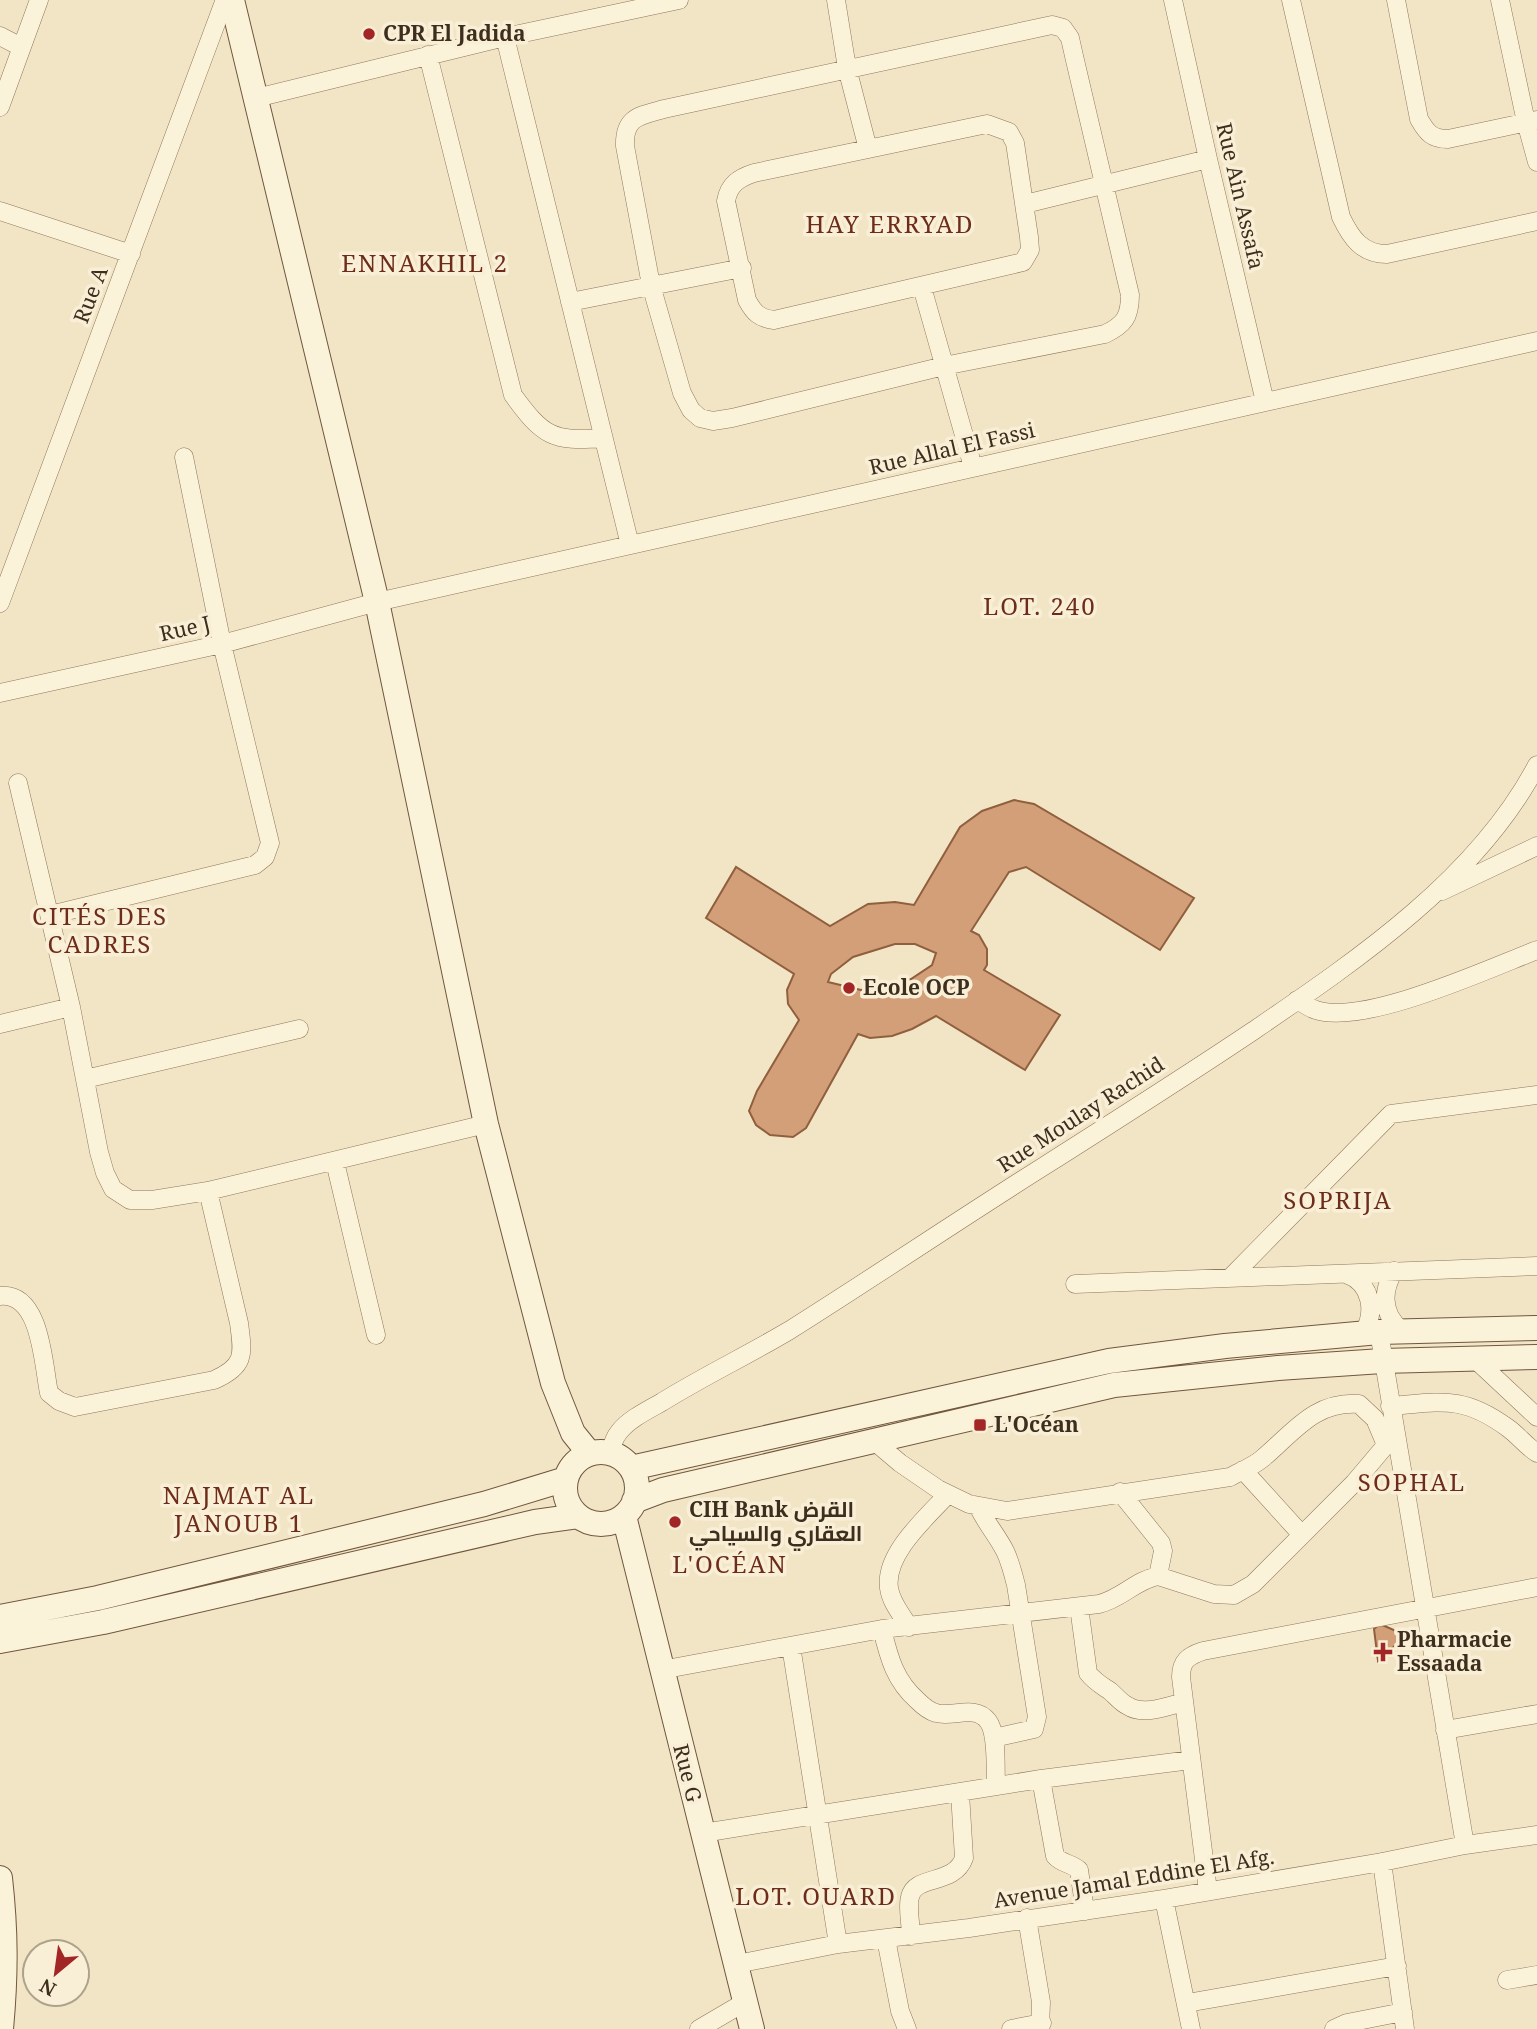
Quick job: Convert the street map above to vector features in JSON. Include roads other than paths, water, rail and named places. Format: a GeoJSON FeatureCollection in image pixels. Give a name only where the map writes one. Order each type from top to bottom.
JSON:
{"type":"FeatureCollection","features":[{"type":"Feature","properties":{"kind":"main road"},"geometry":{"type":"LineString","coordinates":[[228,2],[256,99],[377,602],[486,1124],[553,1383],[573,1433],[600,1453],[625,1462],[631,1468],[637,1490],[629,1509]]}},
{"type":"Feature","properties":{"kind":"main road"},"geometry":{"type":"LineString","coordinates":[[631,1468],[1109,1361],[1225,1346],[1381,1332],[1537,1328]]}},
{"type":"Feature","properties":{"kind":"main road"},"geometry":{"type":"LineString","coordinates":[[600,1453],[575,1463],[566,1479],[567,1499],[578,1516],[599,1524],[610,1523],[663,1490],[1114,1385],[1278,1368],[1537,1357]]}},
{"type":"Feature","properties":{"kind":"main road"},"geometry":{"type":"LineString","coordinates":[[0,1617],[98,1598],[386,1528],[484,1504],[566,1479]]}},
{"type":"Feature","properties":{"kind":"main road","name":"Rue G"},"geometry":{"type":"LineString","coordinates":[[629,1509],[661,1670],[752,2029]]}},
{"type":"Feature","properties":{"kind":"main road"},"geometry":{"type":"LineString","coordinates":[[0,1641],[103,1622],[535,1522],[578,1516]]}},
{"type":"Feature","properties":{"kind":"main road"},"geometry":{"type":"LineString","coordinates":[[0,1878],[7,1970],[1,2029]]}},
{"type":"Feature","properties":{"kind":"street"},"geometry":{"type":"LineString","coordinates":[[0,107],[39,0]]}},
{"type":"Feature","properties":{"kind":"street"},"geometry":{"type":"LineString","coordinates":[[256,99],[428,55],[679,0]]}},
{"type":"Feature","properties":{"kind":"street"},"geometry":{"type":"LineString","coordinates":[[836,0],[847,68],[868,149]]}},
{"type":"Feature","properties":{"kind":"street","name":"Rue Ain Assafa"},"geometry":{"type":"LineString","coordinates":[[1173,0],[1265,402]]}},
{"type":"Feature","properties":{"kind":"street"},"geometry":{"type":"LineString","coordinates":[[1291,0],[1341,217],[1349,234],[1360,246],[1374,254],[1387,254],[1537,221]]}},
{"type":"Feature","properties":{"kind":"street"},"geometry":{"type":"LineString","coordinates":[[1396,0],[1419,119],[1427,133],[1438,139],[1448,139],[1532,121]]}},
{"type":"Feature","properties":{"kind":"street"},"geometry":{"type":"LineString","coordinates":[[1500,0],[1532,121],[1537,162]]}},
{"type":"Feature","properties":{"kind":"street","name":"Rue A"},"geometry":{"type":"LineString","coordinates":[[0,602],[228,2]]}},
{"type":"Feature","properties":{"kind":"street"},"geometry":{"type":"LineString","coordinates":[[1052,25],[1063,28],[1070,38],[1130,295],[1130,309],[1126,320],[1119,328],[1105,334],[944,366],[732,418],[713,421],[700,418],[691,410],[682,393],[650,285],[625,146],[628,125],[637,117],[664,109],[847,68],[1030,28],[1052,25]]}},
{"type":"Feature","properties":{"kind":"street"},"geometry":{"type":"LineString","coordinates":[[0,36],[21,47]]}},
{"type":"Feature","properties":{"kind":"street"},"geometry":{"type":"LineString","coordinates":[[505,37],[629,545]]}},
{"type":"Feature","properties":{"kind":"street"},"geometry":{"type":"LineString","coordinates":[[428,55],[513,395],[534,423],[553,435],[575,440],[603,438]]}},
{"type":"Feature","properties":{"kind":"street"},"geometry":{"type":"LineString","coordinates":[[987,124],[1009,132],[1015,144],[1025,204],[1030,250],[1023,262],[774,320],[763,319],[754,313],[747,300],[726,201],[733,183],[754,173],[987,124]]}},
{"type":"Feature","properties":{"kind":"street"},"geometry":{"type":"LineString","coordinates":[[1025,204],[1208,159]]}},
{"type":"Feature","properties":{"kind":"street"},"geometry":{"type":"LineString","coordinates":[[0,211],[131,254]]}},
{"type":"Feature","properties":{"kind":"street"},"geometry":{"type":"LineString","coordinates":[[570,302],[742,268]]}},
{"type":"Feature","properties":{"kind":"street"},"geometry":{"type":"LineString","coordinates":[[922,287],[973,467]]}},
{"type":"Feature","properties":{"kind":"street","name":"Rue Allal El Fassi"},"geometry":{"type":"LineString","coordinates":[[377,602],[1537,341]]}},
{"type":"Feature","properties":{"kind":"street"},"geometry":{"type":"LineString","coordinates":[[50,915],[255,865],[265,857],[270,843],[222,644],[184,457]]}},
{"type":"Feature","properties":{"kind":"street","name":"Rue J"},"geometry":{"type":"LineString","coordinates":[[0,693],[222,644],[377,602]]}},
{"type":"Feature","properties":{"kind":"street","name":"Rue Moulay Rachid"},"geometry":{"type":"LineString","coordinates":[[600,1453],[629,1422],[672,1395],[756,1350],[865,1283],[990,1200],[1142,1105],[1297,1000],[1381,939],[1431,896],[1530,795],[1537,765]]}},
{"type":"Feature","properties":{"kind":"street"},"geometry":{"type":"LineString","coordinates":[[18,783],[71,1007],[99,1152],[104,1173],[113,1189],[130,1200],[152,1200],[208,1191],[486,1124]]}},
{"type":"Feature","properties":{"kind":"street"},"geometry":{"type":"LineString","coordinates":[[1431,896],[1537,846]]}},
{"type":"Feature","properties":{"kind":"street"},"geometry":{"type":"LineString","coordinates":[[1297,1000],[1317,1010],[1338,1013],[1397,1003],[1537,950]]}},
{"type":"Feature","properties":{"kind":"street"},"geometry":{"type":"LineString","coordinates":[[0,1024],[71,1007]]}},
{"type":"Feature","properties":{"kind":"street"},"geometry":{"type":"LineString","coordinates":[[85,1079],[299,1029]]}},
{"type":"Feature","properties":{"kind":"street"},"geometry":{"type":"LineString","coordinates":[[1230,1278],[1391,1114],[1537,1095]]}},
{"type":"Feature","properties":{"kind":"street"},"geometry":{"type":"LineString","coordinates":[[335,1162],[376,1335]]}},
{"type":"Feature","properties":{"kind":"street"},"geometry":{"type":"LineString","coordinates":[[1,1290],[18,1297],[28,1307],[34,1319],[49,1393],[75,1407],[214,1380],[231,1372],[239,1363],[239,1323],[208,1191]]}},
{"type":"Feature","properties":{"kind":"street"},"geometry":{"type":"LineString","coordinates":[[1074,1284],[1537,1266]]}},
{"type":"Feature","properties":{"kind":"street"},"geometry":{"type":"LineString","coordinates":[[1381,1332],[1393,1323],[1387,1313],[1385,1301],[1388,1283],[1394,1271]]}},
{"type":"Feature","properties":{"kind":"street"},"geometry":{"type":"LineString","coordinates":[[1346,1274],[1362,1283],[1370,1302],[1369,1324],[1381,1332]]}},
{"type":"Feature","properties":{"kind":"street"},"geometry":{"type":"LineString","coordinates":[[1381,1332],[1382,1362],[1390,1406],[1390,1438],[1424,1607],[1465,1845]]}},
{"type":"Feature","properties":{"kind":"street"},"geometry":{"type":"LineString","coordinates":[[1476,1360],[1537,1417]]}},
{"type":"Feature","properties":{"kind":"street"},"geometry":{"type":"LineString","coordinates":[[1390,1406],[1447,1401],[1471,1406],[1511,1430],[1527,1447],[1537,1453]]}},
{"type":"Feature","properties":{"kind":"street"},"geometry":{"type":"LineString","coordinates":[[874,1441],[900,1463],[948,1494],[969,1504],[1007,1511],[1230,1477],[1261,1460],[1297,1425],[1318,1412],[1342,1403],[1359,1404],[1390,1438]]}},
{"type":"Feature","properties":{"kind":"street"},"geometry":{"type":"LineString","coordinates":[[661,1670],[882,1629],[1079,1607],[1110,1601],[1149,1578],[1158,1576],[1204,1592],[1234,1595],[1254,1584],[1354,1483],[1390,1438]]}},
{"type":"Feature","properties":{"kind":"street"},"geometry":{"type":"LineString","coordinates":[[1243,1470],[1302,1535]]}},
{"type":"Feature","properties":{"kind":"street"},"geometry":{"type":"LineString","coordinates":[[1120,1492],[1161,1543],[1163,1551],[1158,1576]]}},
{"type":"Feature","properties":{"kind":"street"},"geometry":{"type":"LineString","coordinates":[[909,1627],[893,1600],[888,1577],[904,1542],[948,1494]]}},
{"type":"Feature","properties":{"kind":"street"},"geometry":{"type":"LineString","coordinates":[[978,1506],[986,1524],[1005,1550],[1016,1585],[1037,1723],[1034,1729],[1028,1732],[993,1738]]}},
{"type":"Feature","properties":{"kind":"street"},"geometry":{"type":"LineString","coordinates":[[1208,1891],[1181,1669],[1190,1655],[1424,1607],[1537,1587]]}},
{"type":"Feature","properties":{"kind":"street"},"geometry":{"type":"LineString","coordinates":[[1079,1607],[1088,1673],[1094,1681],[1135,1710],[1157,1709],[1184,1702]]}},
{"type":"Feature","properties":{"kind":"street"},"geometry":{"type":"LineString","coordinates":[[882,1629],[892,1668],[908,1692],[925,1708],[938,1714],[978,1714],[989,1722],[993,1738],[996,1786]]}},
{"type":"Feature","properties":{"kind":"street"},"geometry":{"type":"LineString","coordinates":[[791,1646],[820,1816],[838,1944]]}},
{"type":"Feature","properties":{"kind":"street"},"geometry":{"type":"LineString","coordinates":[[1446,1730],[1537,1714]]}},
{"type":"Feature","properties":{"kind":"street"},"geometry":{"type":"LineString","coordinates":[[703,1833],[1041,1779],[1191,1760]]}},
{"type":"Feature","properties":{"kind":"street"},"geometry":{"type":"LineString","coordinates":[[1041,1779],[1055,1856],[1061,1863],[1072,1864],[1080,1870],[1085,1910]]}},
{"type":"Feature","properties":{"kind":"street"},"geometry":{"type":"LineString","coordinates":[[911,1936],[910,1896],[915,1888],[953,1874],[961,1867],[964,1858],[960,1793]]}},
{"type":"Feature","properties":{"kind":"street","name":"Avenue Jamal Eddine El Afg."},"geometry":{"type":"LineString","coordinates":[[737,1964],[838,1944],[1164,1899],[1465,1845],[1537,1835]]}},
{"type":"Feature","properties":{"kind":"street"},"geometry":{"type":"LineString","coordinates":[[1334,2029],[1347,2023],[1404,2020],[1382,1862]]}},
{"type":"Feature","properties":{"kind":"street"},"geometry":{"type":"LineString","coordinates":[[1164,1899],[1191,2029]]}},
{"type":"Feature","properties":{"kind":"street"},"geometry":{"type":"LineString","coordinates":[[1011,2029],[1041,2026],[1041,2002],[1027,1918]]}},
{"type":"Feature","properties":{"kind":"street"},"geometry":{"type":"LineString","coordinates":[[886,1939],[900,2011],[907,2029]]}},
{"type":"Feature","properties":{"kind":"street"},"geometry":{"type":"LineString","coordinates":[[1187,2003],[1397,1966]]}},
{"type":"Feature","properties":{"kind":"street"},"geometry":{"type":"LineString","coordinates":[[1507,1980],[1537,1975]]}},
{"type":"Feature","properties":{"kind":"street"},"geometry":{"type":"LineString","coordinates":[[699,2029],[745,2002]]}},
{"type":"Feature","properties":{"kind":"place","name":"CPR El Jadida"},"geometry":{"type":"Point","coordinates":[369,34]}},
{"type":"Feature","properties":{"kind":"place","name":"Ecole OCP"},"geometry":{"type":"Point","coordinates":[849,988]}},
{"type":"Feature","properties":{"kind":"place","name":"L'Océan"},"geometry":{"type":"Point","coordinates":[980,1425]}},
{"type":"Feature","properties":{"kind":"place","name":"CIH Bank القرض العقاري والسياحي"},"geometry":{"type":"Point","coordinates":[675,1522]}},
{"type":"Feature","properties":{"kind":"place","name":"Pharmacie Essaada"},"geometry":{"type":"Point","coordinates":[1383,1652]}},
{"type":"Feature","properties":{"kind":"district","name":"HAY ERRYAD"},"geometry":{"type":"Point","coordinates":[890,225]}},
{"type":"Feature","properties":{"kind":"district","name":"ENNAKHIL 2"},"geometry":{"type":"Point","coordinates":[425,264]}},
{"type":"Feature","properties":{"kind":"district","name":"LOT. 240"},"geometry":{"type":"Point","coordinates":[1040,607]}},
{"type":"Feature","properties":{"kind":"district","name":"CITÉS DES CADRES"},"geometry":{"type":"Point","coordinates":[100,931]}},
{"type":"Feature","properties":{"kind":"district","name":"SOPRIJA"},"geometry":{"type":"Point","coordinates":[1338,1201]}},
{"type":"Feature","properties":{"kind":"district","name":"SOPHAL"},"geometry":{"type":"Point","coordinates":[1412,1483]}},
{"type":"Feature","properties":{"kind":"district","name":"NAJMAT AL JANOUB 1"},"geometry":{"type":"Point","coordinates":[239,1510]}},
{"type":"Feature","properties":{"kind":"district","name":"L'OCÉAN"},"geometry":{"type":"Point","coordinates":[730,1565]}},
{"type":"Feature","properties":{"kind":"district","name":"LOT. OUARD"},"geometry":{"type":"Point","coordinates":[816,1897]}}]}
